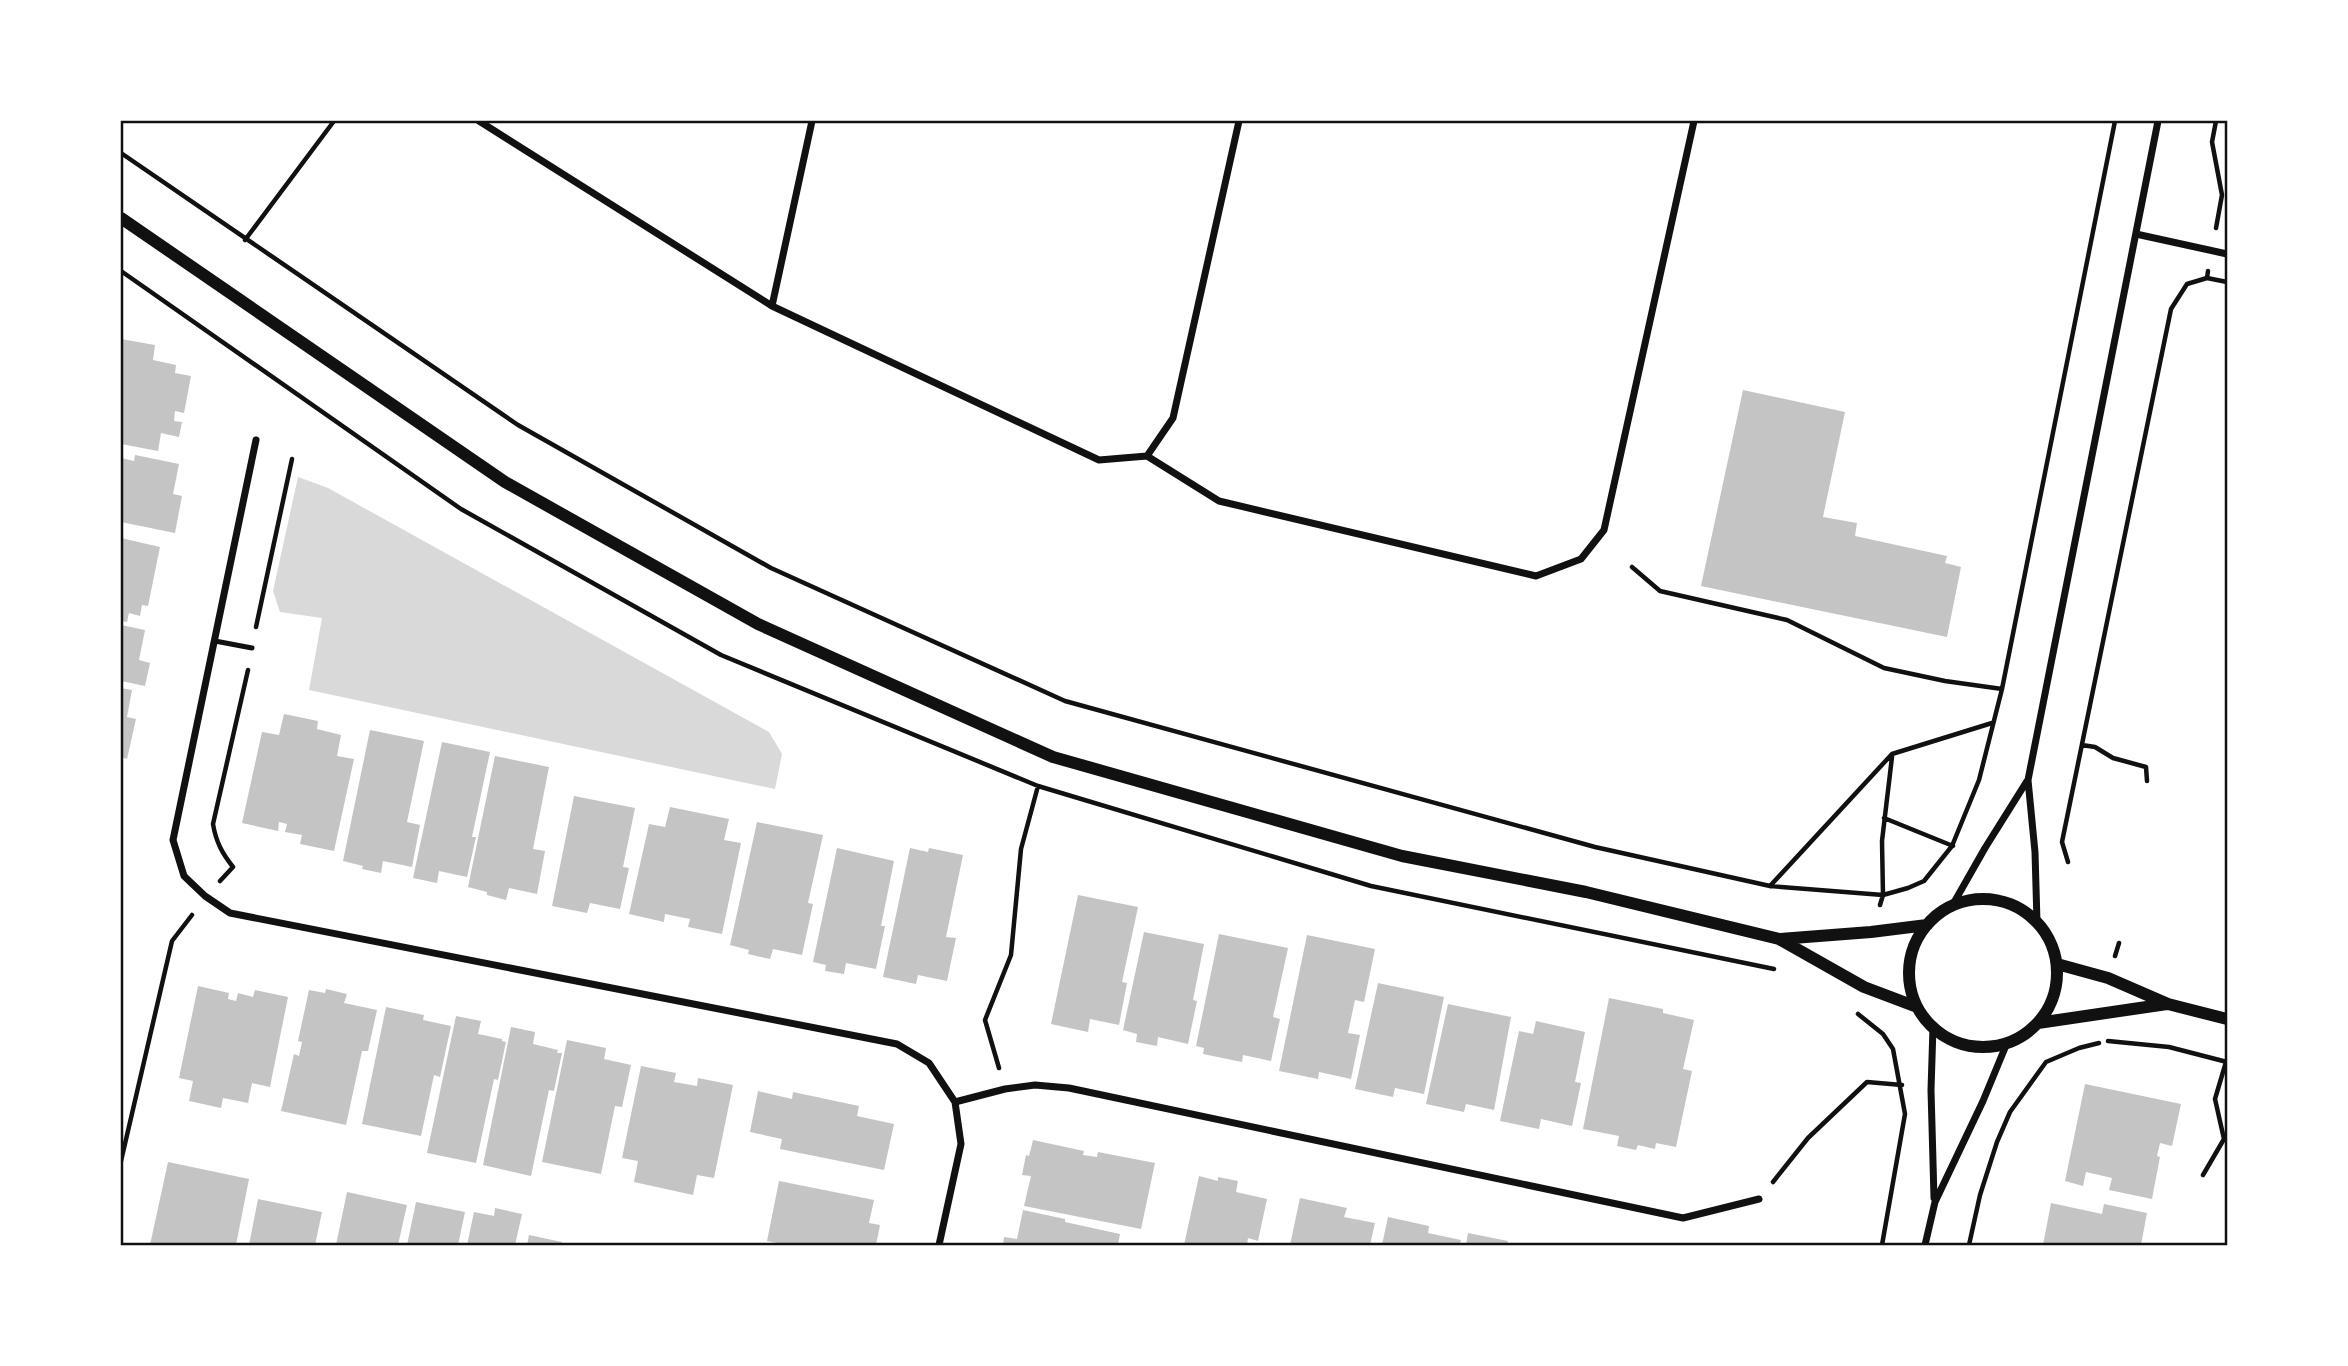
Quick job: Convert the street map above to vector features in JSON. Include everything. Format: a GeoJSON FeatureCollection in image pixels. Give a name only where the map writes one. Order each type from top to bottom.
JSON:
{"type":"FeatureCollection","features":[{"type":"Feature","properties":{"kind":"street"},"geometry":{"type":"LineString","coordinates":[[479,121],[772,306],[1099,460],[1147,456],[1219,501],[1536,576],[1581,559],[1604,530],[1694,121]]}},
{"type":"Feature","properties":{"kind":"street"},"geometry":{"type":"LineString","coordinates":[[772,306],[812,121]]}},
{"type":"Feature","properties":{"kind":"street"},"geometry":{"type":"LineString","coordinates":[[1147,456],[1173,418],[1239,121]]}},
{"type":"Feature","properties":{"kind":"street"},"geometry":{"type":"LineString","coordinates":[[2037,922],[2035,852],[2028,780],[2158,121]]}},
{"type":"Feature","properties":{"kind":"street"},"geometry":{"type":"LineString","coordinates":[[121,218],[505,482],[758,624],[1053,757],[1402,856],[1586,892],[1779,939],[1864,986],[1917,1007]]}},
{"type":"Feature","properties":{"kind":"street"},"geometry":{"type":"LineString","coordinates":[[2136,234],[2227,254]]}},
{"type":"Feature","properties":{"kind":"street"},"geometry":{"type":"LineString","coordinates":[[256,440],[173,841],[184,876],[205,896],[230,913],[897,1044],[929,1063],[955,1102],[961,1144],[939,1245]]}},
{"type":"Feature","properties":{"kind":"street"},"geometry":{"type":"LineString","coordinates":[[1952,906],[2028,780]]}},
{"type":"Feature","properties":{"kind":"street"},"geometry":{"type":"LineString","coordinates":[[1966,901],[1997,901],[2018,908],[2037,922],[2048,937],[2057,964],[2056,985],[2038,1023],[2024,1035],[2007,1043],[1985,1046],[1963,1044],[1933,1027],[1917,1007],[1909,982],[1913,947],[1927,925],[1938,914],[1952,906],[1966,901]]}},
{"type":"Feature","properties":{"kind":"street"},"geometry":{"type":"LineString","coordinates":[[1779,939],[1927,925]]}},
{"type":"Feature","properties":{"kind":"street"},"geometry":{"type":"LineString","coordinates":[[2057,964],[2108,978],[2168,1004],[2227,1019]]}},
{"type":"Feature","properties":{"kind":"street"},"geometry":{"type":"LineString","coordinates":[[2038,1023],[2168,1004]]}},
{"type":"Feature","properties":{"kind":"street"},"geometry":{"type":"LineString","coordinates":[[1933,1027],[1931,1090],[1935,1202]]}},
{"type":"Feature","properties":{"kind":"street"},"geometry":{"type":"LineString","coordinates":[[1925,1245],[1935,1202],[2007,1043]]}},
{"type":"Feature","properties":{"kind":"street"},"geometry":{"type":"LineString","coordinates":[[955,1102],[1005,1089],[1035,1085],[1069,1088],[1683,1218],[1759,1199]]}},
{"type":"Feature","properties":{"kind":"lane"},"geometry":{"type":"LineString","coordinates":[[215,641],[252,648]]}},
{"type":"Feature","properties":{"kind":"path"},"geometry":{"type":"LineString","coordinates":[[245,240],[334,121]]}},
{"type":"Feature","properties":{"kind":"path"},"geometry":{"type":"LineString","coordinates":[[121,153],[518,425],[771,568],[1065,701],[1595,848],[1770,886],[1883,895],[1924,881],[1952,846],[1979,780],[2001,690],[2115,121]]}},
{"type":"Feature","properties":{"kind":"path"},"geometry":{"type":"LineString","coordinates":[[2207,278],[2225,197],[2212,142],[2216,121]]}},
{"type":"Feature","properties":{"kind":"path"},"geometry":{"type":"LineString","coordinates":[[2068,862],[2062,842],[2171,309],[2187,284],[2207,278],[2227,282]]}},
{"type":"Feature","properties":{"kind":"path"},"geometry":{"type":"LineString","coordinates":[[121,1161],[172,942],[205,896],[233,867],[221,851],[213,824],[292,459]]}},
{"type":"Feature","properties":{"kind":"path"},"geometry":{"type":"LineString","coordinates":[[1632,567],[1660,591],[1787,620],[1884,668],[2001,690]]}},
{"type":"Feature","properties":{"kind":"path"},"geometry":{"type":"LineString","coordinates":[[1770,886],[1892,754],[1992,723]]}},
{"type":"Feature","properties":{"kind":"path"},"geometry":{"type":"LineString","coordinates":[[2082,746],[2095,747],[2113,758],[2146,767],[2147,781]]}},
{"type":"Feature","properties":{"kind":"path"},"geometry":{"type":"LineString","coordinates":[[1871,932],[1883,895],[1882,841],[1892,754]]}},
{"type":"Feature","properties":{"kind":"path"},"geometry":{"type":"LineString","coordinates":[[1005,1089],[985,1020],[1011,955],[1021,849],[1038,786]]}},
{"type":"Feature","properties":{"kind":"path"},"geometry":{"type":"LineString","coordinates":[[1581,929],[1787,971]]}},
{"type":"Feature","properties":{"kind":"path"},"geometry":{"type":"LineString","coordinates":[[1860,1015],[1864,986]]}},
{"type":"Feature","properties":{"kind":"path"},"geometry":{"type":"LineString","coordinates":[[1850,1009],[1883,1034],[1893,1049],[1905,1114],[1882,1245]]}},
{"type":"Feature","properties":{"kind":"path"},"geometry":{"type":"LineString","coordinates":[[1969,1245],[1980,1195],[2010,1112],[2046,1062],[2079,1048],[2106,1041],[2169,1047],[2227,1062],[2215,1099],[2224,1139],[2203,1175]]}},
{"type":"Feature","properties":{"kind":"path"},"geometry":{"type":"LineString","coordinates":[[1759,1199],[1808,1138],[1867,1082],[1931,1090]]}},
{"type":"Feature","properties":{"kind":"path"},"geometry":{"type":"LineString","coordinates":[[1983,1101],[2010,1112]]}},
{"type":"Feature","properties":{"kind":"shaded area"},"geometry":{"type":"Polygon","coordinates":[[[298,477],[328,488],[769,732],[782,754],[775,789],[309,690],[322,618],[280,612],[273,591],[298,477]]]}},
{"type":"Feature","properties":{"kind":"building"},"geometry":{"type":"Polygon","coordinates":[[[121,339],[155,345],[153,360],[176,365],[175,373],[191,376],[184,413],[175,411],[174,421],[182,422],[179,437],[161,433],[158,451],[121,444],[121,339]]]}},
{"type":"Feature","properties":{"kind":"building"},"geometry":{"type":"Polygon","coordinates":[[[1743,390],[1845,412],[1823,517],[1857,523],[1855,536],[1947,556],[1945,563],[1961,567],[1947,637],[1701,586],[1743,390]]]}},
{"type":"Feature","properties":{"kind":"building"},"geometry":{"type":"Polygon","coordinates":[[[135,455],[179,464],[173,494],[182,496],[175,533],[121,522],[121,458],[134,461],[135,455]]]}},
{"type":"Feature","properties":{"kind":"building"},"geometry":{"type":"Polygon","coordinates":[[[121,538],[160,547],[148,606],[142,605],[140,616],[129,613],[127,622],[121,621],[121,538]]]}},
{"type":"Feature","properties":{"kind":"building"},"geometry":{"type":"Polygon","coordinates":[[[121,625],[145,630],[139,660],[150,663],[145,686],[121,681],[121,625]]]}},
{"type":"Feature","properties":{"kind":"building"},"geometry":{"type":"Polygon","coordinates":[[[121,688],[132,690],[127,717],[136,719],[127,759],[121,757],[121,688]]]}},
{"type":"Feature","properties":{"kind":"building"},"geometry":{"type":"Polygon","coordinates":[[[284,714],[318,721],[317,729],[341,735],[337,756],[354,759],[334,851],[300,844],[302,835],[285,832],[287,824],[279,822],[278,831],[242,823],[262,732],[279,735],[284,714]]]}},
{"type":"Feature","properties":{"kind":"building"},"geometry":{"type":"Polygon","coordinates":[[[370,730],[424,741],[407,822],[420,825],[412,867],[383,861],[381,873],[343,861],[370,730]]]}},
{"type":"Feature","properties":{"kind":"building"},"geometry":{"type":"Polygon","coordinates":[[[442,742],[490,752],[472,837],[476,837],[467,877],[439,871],[437,883],[413,878],[442,742]]]}},
{"type":"Feature","properties":{"kind":"building"},"geometry":{"type":"Polygon","coordinates":[[[495,756],[549,767],[533,849],[545,851],[537,894],[509,888],[506,900],[468,887],[495,756]]]}},
{"type":"Feature","properties":{"kind":"building"},"geometry":{"type":"Polygon","coordinates":[[[574,796],[635,808],[623,867],[629,868],[620,909],[590,903],[587,913],[552,906],[574,796]]]}},
{"type":"Feature","properties":{"kind":"building"},"geometry":{"type":"Polygon","coordinates":[[[670,807],[729,819],[724,840],[741,843],[722,934],[688,927],[690,919],[665,914],[664,922],[629,914],[649,824],[665,827],[670,807]]]}},
{"type":"Feature","properties":{"kind":"building"},"geometry":{"type":"Polygon","coordinates":[[[757,822],[823,835],[808,903],[813,904],[802,955],[773,949],[770,959],[748,954],[749,950],[730,945],[757,822]]]}},
{"type":"Feature","properties":{"kind":"building"},"geometry":{"type":"Polygon","coordinates":[[[837,848],[894,861],[881,926],[885,926],[876,969],[846,963],[844,974],[825,971],[826,965],[813,962],[837,848]]]}},
{"type":"Feature","properties":{"kind":"building"},"geometry":{"type":"Polygon","coordinates":[[[910,848],[928,852],[929,848],[963,855],[946,937],[956,938],[947,981],[918,975],[916,984],[883,977],[910,848]]]}},
{"type":"Feature","properties":{"kind":"building"},"geometry":{"type":"Polygon","coordinates":[[[1078,895],[1138,907],[1122,982],[1127,983],[1119,1025],[1090,1019],[1088,1032],[1051,1024],[1078,895]]]}},
{"type":"Feature","properties":{"kind":"building"},"geometry":{"type":"Polygon","coordinates":[[[1144,932],[1204,944],[1188,1044],[1158,1037],[1157,1046],[1136,1042],[1137,1034],[1123,1030],[1144,932]]]}},
{"type":"Feature","properties":{"kind":"building"},"geometry":{"type":"Polygon","coordinates":[[[1219,934],[1288,948],[1273,1017],[1280,1019],[1271,1061],[1243,1055],[1242,1062],[1203,1054],[1204,1048],[1196,1046],[1219,934]]]}},
{"type":"Feature","properties":{"kind":"building"},"geometry":{"type":"Polygon","coordinates":[[[1307,935],[1375,949],[1364,1002],[1355,1000],[1348,1033],[1360,1035],[1351,1079],[1319,1072],[1318,1079],[1279,1071],[1307,935]]]}},
{"type":"Feature","properties":{"kind":"building"},"geometry":{"type":"Polygon","coordinates":[[[1378,983],[1444,997],[1424,1094],[1395,1088],[1393,1097],[1355,1089],[1378,983]]]}},
{"type":"Feature","properties":{"kind":"building"},"geometry":{"type":"Polygon","coordinates":[[[198,986],[229,993],[228,999],[236,1001],[238,993],[253,997],[255,990],[288,997],[270,1087],[252,1083],[248,1103],[223,1098],[221,1108],[189,1101],[193,1081],[179,1078],[198,986]]]}},
{"type":"Feature","properties":{"kind":"building"},"geometry":{"type":"Polygon","coordinates":[[[326,989],[347,994],[344,1003],[377,1010],[368,1051],[362,1051],[346,1125],[281,1111],[294,1054],[299,1056],[302,1042],[298,1041],[309,990],[325,993],[326,989]]]}},
{"type":"Feature","properties":{"kind":"building"},"geometry":{"type":"Polygon","coordinates":[[[1609,998],[1663,1009],[1663,1013],[1694,1020],[1683,1069],[1692,1071],[1676,1147],[1656,1143],[1655,1149],[1638,1145],[1636,1150],[1617,1146],[1619,1136],[1583,1129],[1609,998]]]}},
{"type":"Feature","properties":{"kind":"building"},"geometry":{"type":"Polygon","coordinates":[[[1448,1004],[1511,1017],[1494,1110],[1466,1104],[1464,1112],[1426,1104],[1448,1004]]]}},
{"type":"Feature","properties":{"kind":"building"},"geometry":{"type":"Polygon","coordinates":[[[386,1007],[424,1015],[423,1020],[451,1026],[440,1077],[434,1075],[421,1136],[362,1124],[386,1007]]]}},
{"type":"Feature","properties":{"kind":"building"},"geometry":{"type":"Polygon","coordinates":[[[456,1016],[481,1021],[478,1034],[506,1042],[498,1080],[494,1079],[476,1163],[427,1153],[456,1016]]]}},
{"type":"Feature","properties":{"kind":"building"},"geometry":{"type":"Polygon","coordinates":[[[1536,1021],[1585,1032],[1575,1082],[1581,1083],[1572,1126],[1541,1119],[1539,1129],[1500,1121],[1519,1031],[1533,1034],[1536,1021]]]}},
{"type":"Feature","properties":{"kind":"building"},"geometry":{"type":"Polygon","coordinates":[[[511,1027],[535,1032],[533,1044],[562,1053],[554,1091],[549,1090],[531,1176],[483,1165],[511,1027]]]}},
{"type":"Feature","properties":{"kind":"building"},"geometry":{"type":"Polygon","coordinates":[[[567,1040],[606,1048],[604,1059],[631,1065],[622,1107],[615,1106],[601,1174],[542,1162],[567,1040]]]}},
{"type":"Feature","properties":{"kind":"building"},"geometry":{"type":"Polygon","coordinates":[[[641,1066],[676,1073],[674,1082],[697,1086],[698,1078],[733,1085],[714,1178],[697,1175],[693,1195],[634,1182],[638,1161],[622,1158],[641,1066]]]}},
{"type":"Feature","properties":{"kind":"building"},"geometry":{"type":"Polygon","coordinates":[[[2085,1084],[2181,1104],[2172,1146],[2160,1143],[2152,1199],[2109,1190],[2112,1178],[2086,1172],[2083,1186],[2065,1181],[2085,1084]]]}},
{"type":"Feature","properties":{"kind":"building"},"geometry":{"type":"Polygon","coordinates":[[[758,1091],[792,1099],[793,1092],[859,1106],[857,1116],[894,1124],[884,1170],[780,1149],[782,1139],[750,1132],[758,1091]]]}},
{"type":"Feature","properties":{"kind":"building"},"geometry":{"type":"Polygon","coordinates":[[[1033,1140],[1084,1151],[1083,1155],[1097,1157],[1098,1152],[1155,1163],[1141,1229],[1024,1206],[1031,1176],[1022,1175],[1026,1155],[1029,1156],[1033,1140]]]}},
{"type":"Feature","properties":{"kind":"building"},"geometry":{"type":"Polygon","coordinates":[[[168,1162],[249,1179],[236,1245],[150,1245],[168,1162]]]}},
{"type":"Feature","properties":{"kind":"building"},"geometry":{"type":"Polygon","coordinates":[[[1199,1176],[1218,1181],[1218,1177],[1238,1181],[1236,1192],[1267,1199],[1258,1241],[1248,1238],[1247,1245],[1184,1245],[1199,1176]]]}},
{"type":"Feature","properties":{"kind":"building"},"geometry":{"type":"Polygon","coordinates":[[[779,1181],[874,1200],[869,1223],[880,1225],[876,1245],[788,1245],[767,1241],[779,1181]]]}},
{"type":"Feature","properties":{"kind":"building"},"geometry":{"type":"Polygon","coordinates":[[[347,1192],[407,1205],[398,1245],[336,1245],[347,1192]]]}},
{"type":"Feature","properties":{"kind":"building"},"geometry":{"type":"Polygon","coordinates":[[[1300,1198],[1347,1208],[1344,1217],[1375,1223],[1370,1245],[1290,1245],[1300,1198]]]}},
{"type":"Feature","properties":{"kind":"building"},"geometry":{"type":"Polygon","coordinates":[[[258,1199],[322,1212],[315,1245],[249,1245],[258,1199]]]}},
{"type":"Feature","properties":{"kind":"building"},"geometry":{"type":"Polygon","coordinates":[[[416,1202],[465,1212],[458,1245],[407,1245],[416,1202]]]}},
{"type":"Feature","properties":{"kind":"building"},"geometry":{"type":"Polygon","coordinates":[[[2051,1203],[2102,1214],[2104,1204],[2147,1213],[2141,1245],[2043,1245],[2051,1203]]]}},
{"type":"Feature","properties":{"kind":"building"},"geometry":{"type":"Polygon","coordinates":[[[495,1208],[522,1214],[515,1245],[467,1245],[474,1212],[494,1216],[495,1208]]]}},
{"type":"Feature","properties":{"kind":"building"},"geometry":{"type":"Polygon","coordinates":[[[1023,1210],[1120,1234],[1118,1245],[1003,1245],[1004,1237],[1017,1239],[1023,1210]]]}},
{"type":"Feature","properties":{"kind":"building"},"geometry":{"type":"Polygon","coordinates":[[[1388,1217],[1429,1226],[1428,1233],[1461,1240],[1460,1245],[1382,1245],[1388,1217]]]}},
{"type":"Feature","properties":{"kind":"building"},"geometry":{"type":"Polygon","coordinates":[[[1468,1233],[1508,1241],[1507,1245],[1466,1245],[1468,1233]]]}},
{"type":"Feature","properties":{"kind":"building"},"geometry":{"type":"Polygon","coordinates":[[[529,1235],[562,1242],[562,1245],[527,1245],[529,1235]]]}}]}
